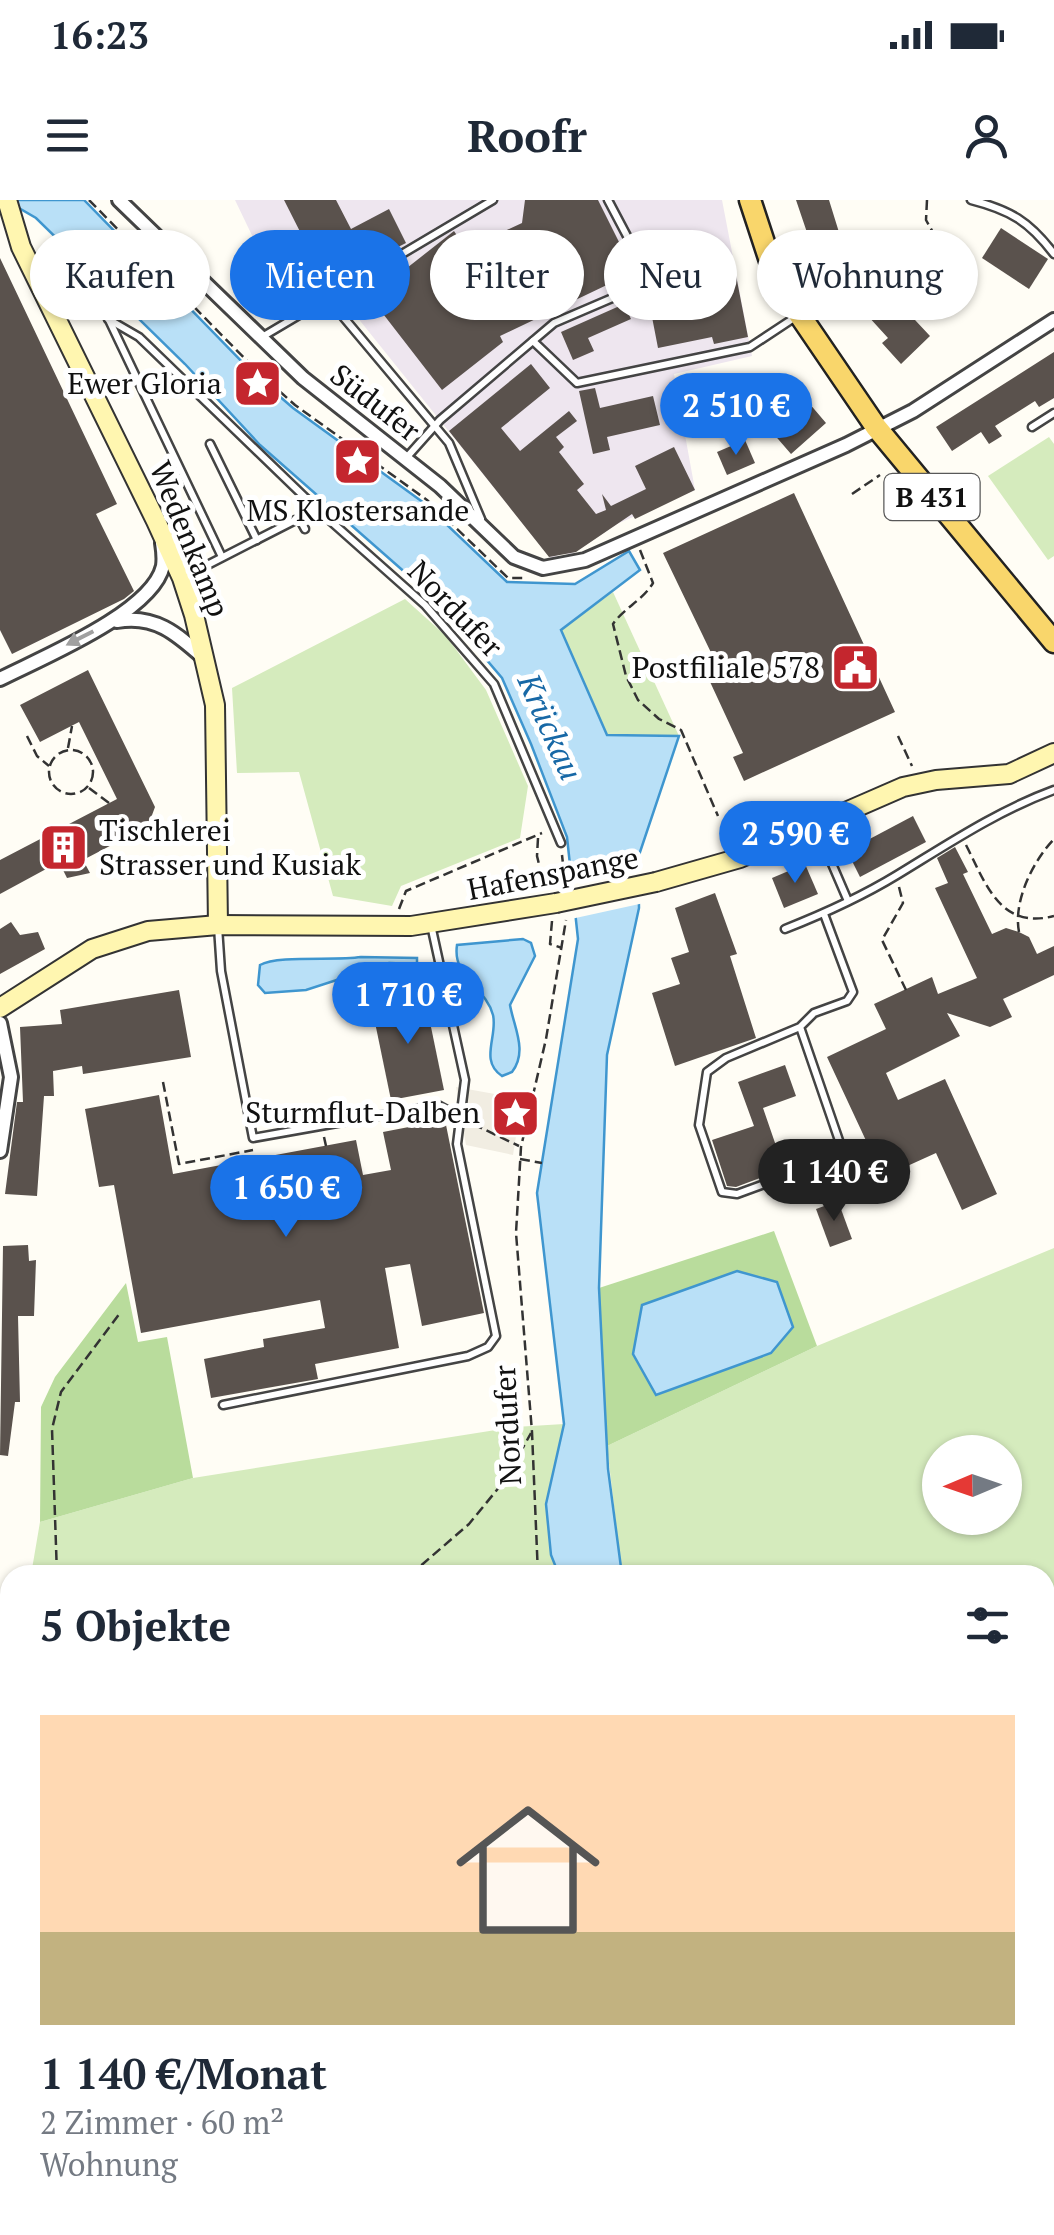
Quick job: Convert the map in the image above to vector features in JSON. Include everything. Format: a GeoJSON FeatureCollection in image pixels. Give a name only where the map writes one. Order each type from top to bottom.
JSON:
{"type":"FeatureCollection","features":[{"type":"Feature","properties":{"kind":"main road","name":"B 431"},"geometry":{"type":"LineString","coordinates":[[750,200],[760,230]]}},
{"type":"Feature","properties":{"kind":"main road","name":"Wedenkamp"},"geometry":{"type":"LineString","coordinates":[[5,204],[182,578],[215,705],[218,925]]}},
{"type":"Feature","properties":{"kind":"main road","name":"B 431"},"geometry":{"type":"LineString","coordinates":[[803,320],[876,427],[1054,642]]}},
{"type":"Feature","properties":{"kind":"main road","name":"Hafenspange"},"geometry":{"type":"LineString","coordinates":[[218,925],[349,928],[430,924],[555,908],[740,858],[903,787],[1009,774],[1054,752]]}},
{"type":"Feature","properties":{"kind":"main road"},"geometry":{"type":"LineString","coordinates":[[0,1008],[92,949],[115,940],[148,932],[218,925]]}},
{"type":"Feature","properties":{"kind":"street","name":"Südufer"},"geometry":{"type":"LineString","coordinates":[[120,200],[303,378],[440,486],[522,562],[543,568],[585,560],[633,542]]}},
{"type":"Feature","properties":{"kind":"street"},"geometry":{"type":"LineString","coordinates":[[633,542],[913,411],[1054,320]]}},
{"type":"Feature","properties":{"kind":"street"},"geometry":{"type":"LineString","coordinates":[[0,680],[132,608],[163,566],[163,545],[156,521]]}},
{"type":"Feature","properties":{"kind":"street"},"geometry":{"type":"LineString","coordinates":[[111,622],[152,621],[174,632],[206,660]]}},
{"type":"Feature","properties":{"kind":"street"},"geometry":{"type":"LineString","coordinates":[[0,1023],[11,1077],[0,1151]]}},
{"type":"Feature","properties":{"kind":"lane"},"geometry":{"type":"LineString","coordinates":[[410,251],[493,200]]}},
{"type":"Feature","properties":{"kind":"lane"},"geometry":{"type":"LineString","coordinates":[[406,459],[435,426],[554,323],[638,287],[646,272],[608,200]]}},
{"type":"Feature","properties":{"kind":"lane"},"geometry":{"type":"LineString","coordinates":[[970,200],[1004,208],[1040,236],[1054,254]]}},
{"type":"Feature","properties":{"kind":"lane","name":"Nordufer"},"geometry":{"type":"LineString","coordinates":[[222,557],[108,318],[139,337],[316,509],[426,604],[494,684],[560,844]]}},
{"type":"Feature","properties":{"kind":"lane"},"geometry":{"type":"LineString","coordinates":[[261,338],[293,320]]}},
{"type":"Feature","properties":{"kind":"lane"},"geometry":{"type":"LineString","coordinates":[[346,320],[449,442],[485,529]]}},
{"type":"Feature","properties":{"kind":"lane"},"geometry":{"type":"LineString","coordinates":[[534,341],[577,383],[750,347],[790,320]]}},
{"type":"Feature","properties":{"kind":"lane"},"geometry":{"type":"LineString","coordinates":[[1032,427],[1054,413]]}},
{"type":"Feature","properties":{"kind":"lane"},"geometry":{"type":"LineString","coordinates":[[210,444],[257,540]]}},
{"type":"Feature","properties":{"kind":"lane"},"geometry":{"type":"LineString","coordinates":[[182,578],[316,509]]}},
{"type":"Feature","properties":{"kind":"lane"},"geometry":{"type":"LineString","coordinates":[[299,518],[305,528]]}},
{"type":"Feature","properties":{"kind":"lane"},"geometry":{"type":"LineString","coordinates":[[785,930],[894,877],[960,834],[1054,790]]}},
{"type":"Feature","properties":{"kind":"lane"},"geometry":{"type":"LineString","coordinates":[[815,825],[848,901]]}},
{"type":"Feature","properties":{"kind":"lane"},"geometry":{"type":"LineString","coordinates":[[800,1027],[844,1155],[737,1194],[722,1192],[698,1125],[708,1072],[726,1058],[800,1027],[814,1013],[847,1000],[853,992],[824,914]]}},
{"type":"Feature","properties":{"kind":"lane"},"geometry":{"type":"LineString","coordinates":[[224,1405],[468,1356],[488,1347],[496,1336],[457,1144],[466,1080],[430,924]]}},
{"type":"Feature","properties":{"kind":"lane"},"geometry":{"type":"LineString","coordinates":[[218,925],[221,971],[253,1138],[438,1105],[462,1118]]}},
{"type":"Feature","properties":{"kind":"path"},"geometry":{"type":"LineString","coordinates":[[927,200],[926,220],[932,230]]}},
{"type":"Feature","properties":{"kind":"path"},"geometry":{"type":"LineString","coordinates":[[852,494],[880,475]]}},
{"type":"Feature","properties":{"kind":"path"},"geometry":{"type":"LineString","coordinates":[[633,542],[653,583],[613,624],[616,646],[638,700],[659,720],[680,730],[718,816]]}},
{"type":"Feature","properties":{"kind":"path"},"geometry":{"type":"LineString","coordinates":[[68,750],[72,726]]}},
{"type":"Feature","properties":{"kind":"path"},"geometry":{"type":"LineString","coordinates":[[27,736],[49,766]]}},
{"type":"Feature","properties":{"kind":"path"},"geometry":{"type":"LineString","coordinates":[[898,736],[914,771]]}},
{"type":"Feature","properties":{"kind":"path"},"geometry":{"type":"LineString","coordinates":[[68,750],[85,755],[90,762],[92,779],[81,792],[64,794],[51,783],[49,766],[53,758],[68,750]]}},
{"type":"Feature","properties":{"kind":"path"},"geometry":{"type":"LineString","coordinates":[[90,762],[97,758]]}},
{"type":"Feature","properties":{"kind":"path"},"geometry":{"type":"LineString","coordinates":[[88,786],[109,803]]}},
{"type":"Feature","properties":{"kind":"path"},"geometry":{"type":"LineString","coordinates":[[398,910],[406,891],[554,828]]}},
{"type":"Feature","properties":{"kind":"path"},"geometry":{"type":"LineString","coordinates":[[960,834],[997,902],[1016,916],[1039,920],[1054,916]]}},
{"type":"Feature","properties":{"kind":"path"},"geometry":{"type":"LineString","coordinates":[[538,835],[537,856],[555,908],[550,944],[562,948]]}},
{"type":"Feature","properties":{"kind":"path"},"geometry":{"type":"LineString","coordinates":[[1019,932],[1016,916],[1038,855],[1054,838]]}},
{"type":"Feature","properties":{"kind":"path"},"geometry":{"type":"LineString","coordinates":[[560,844],[566,885]]}},
{"type":"Feature","properties":{"kind":"path"},"geometry":{"type":"LineString","coordinates":[[894,877],[903,903],[882,940],[906,990]]}},
{"type":"Feature","properties":{"kind":"path","name":"Nordufer"},"geometry":{"type":"LineString","coordinates":[[538,1565],[532,1432],[516,1233],[521,1147],[562,948],[555,908]]}},
{"type":"Feature","properties":{"kind":"path"},"geometry":{"type":"LineString","coordinates":[[164,1082],[179,1164],[266,1147]]}},
{"type":"Feature","properties":{"kind":"path"},"geometry":{"type":"LineString","coordinates":[[462,1118],[521,1147]]}},
{"type":"Feature","properties":{"kind":"path"},"geometry":{"type":"LineString","coordinates":[[326,1146],[324,1136],[346,1131],[346,1120]]}},
{"type":"Feature","properties":{"kind":"path"},"geometry":{"type":"LineString","coordinates":[[520,1159],[542,1164]]}},
{"type":"Feature","properties":{"kind":"path"},"geometry":{"type":"LineString","coordinates":[[188,1163],[190,1171]]}},
{"type":"Feature","properties":{"kind":"path"},"geometry":{"type":"LineString","coordinates":[[57,1565],[52,1428],[61,1392],[120,1313]]}},
{"type":"Feature","properties":{"kind":"path"},"geometry":{"type":"LineString","coordinates":[[422,1565],[469,1524],[505,1480],[532,1432]]}},
{"type":"Feature","properties":{"kind":"shaded area"},"geometry":{"type":"Polygon","coordinates":[[[235,200],[722,200],[728,230],[604,230],[604,320],[737,320],[737,278],[752,356],[674,374],[695,490],[617,524],[572,554],[559,554],[552,560],[359,320],[410,320],[410,230],[249,230],[235,200]]]}},
{"type":"Feature","properties":{"kind":"shaded area"},"geometry":{"type":"Polygon","coordinates":[[[456,1087],[522,1099],[513,1155],[466,1145],[456,1087]]]}},
{"type":"Feature","properties":{"kind":"green space"},"geometry":{"type":"Polygon","coordinates":[[[1049,437],[1054,444],[1054,556],[1048,560],[988,476],[1049,437]]]}},
{"type":"Feature","properties":{"kind":"green space"},"geometry":{"type":"Polygon","coordinates":[[[613,592],[679,736],[607,736],[561,630],[613,592]]]}},
{"type":"Feature","properties":{"kind":"green space"},"geometry":{"type":"Polygon","coordinates":[[[405,599],[446,636],[486,690],[528,786],[520,838],[401,886],[392,906],[333,896],[299,772],[237,773],[232,688],[405,599]]]}},
{"type":"Feature","properties":{"kind":"green space"},"geometry":{"type":"Polygon","coordinates":[[[774,1231],[817,1346],[607,1446],[599,1288],[774,1231]]]}},
{"type":"Feature","properties":{"kind":"green space"},"geometry":{"type":"Polygon","coordinates":[[[1054,1248],[1054,1565],[621,1565],[607,1446],[817,1346],[1054,1248]]]}},
{"type":"Feature","properties":{"kind":"green space"},"geometry":{"type":"Polygon","coordinates":[[[126,1283],[138,1342],[167,1337],[193,1478],[40,1522],[41,1407],[55,1377],[126,1283]]]}},
{"type":"Feature","properties":{"kind":"green space"},"geometry":{"type":"Polygon","coordinates":[[[564,1424],[549,1500],[549,1536],[556,1565],[33,1565],[40,1522],[193,1478],[515,1427],[564,1424]]]}},
{"type":"Feature","properties":{"kind":"water"},"geometry":{"type":"Polygon","coordinates":[[[5,200],[84,200],[113,230],[48,230],[5,200]]]}},
{"type":"Feature","properties":{"kind":"water","name":"Krückau"},"geometry":{"type":"Polygon","coordinates":[[[140,320],[201,320],[293,408],[424,503],[507,582],[575,584],[629,551],[640,570],[561,630],[607,735],[679,736],[638,858],[639,908],[607,1055],[599,1288],[608,1469],[621,1565],[555,1565],[546,1504],[564,1424],[537,1193],[578,939],[567,837],[502,678],[433,597],[260,445],[140,320]]]}},
{"type":"Feature","properties":{"kind":"water"},"geometry":{"type":"Polygon","coordinates":[[[523,939],[531,943],[535,956],[510,1005],[518,1039],[517,1064],[512,1072],[502,1076],[490,1056],[493,1015],[484,997],[464,974],[457,945],[523,939]]]}},
{"type":"Feature","properties":{"kind":"water"},"geometry":{"type":"Polygon","coordinates":[[[417,958],[417,964],[389,963],[306,990],[265,993],[258,985],[260,965],[268,962],[417,958]]]}},
{"type":"Feature","properties":{"kind":"water"},"geometry":{"type":"Polygon","coordinates":[[[737,1271],[777,1282],[793,1327],[771,1353],[656,1395],[633,1354],[642,1305],[737,1271]]]}},
{"type":"Feature","properties":{"kind":"pier"},"geometry":{"type":"Polygon","coordinates":[[[643,866],[644,903],[571,919],[567,882],[643,866]]]}},
{"type":"Feature","properties":{"kind":"building"},"geometry":{"type":"Polygon","coordinates":[[[284,200],[336,200],[351,229],[389,209],[400,230],[299,230],[284,200]]]}},
{"type":"Feature","properties":{"kind":"building"},"geometry":{"type":"Polygon","coordinates":[[[525,200],[598,200],[613,230],[604,230],[604,286],[584,296],[584,230],[507,230],[522,223],[525,200]]]}},
{"type":"Feature","properties":{"kind":"building"},"geometry":{"type":"Polygon","coordinates":[[[796,200],[829,200],[838,230],[806,230],[796,200]]]}},
{"type":"Feature","properties":{"kind":"building"},"geometry":{"type":"Polygon","coordinates":[[[1001,228],[1048,259],[1029,289],[982,258],[1001,228]]]}},
{"type":"Feature","properties":{"kind":"building"},"geometry":{"type":"Polygon","coordinates":[[[430,250],[430,320],[534,320],[500,336],[503,342],[442,390],[388,320],[410,320],[410,266],[430,250]]]}},
{"type":"Feature","properties":{"kind":"building"},"geometry":{"type":"Polygon","coordinates":[[[0,258],[117,504],[96,514],[134,591],[12,654],[0,630],[0,258]]]}},
{"type":"Feature","properties":{"kind":"building"},"geometry":{"type":"Polygon","coordinates":[[[737,281],[748,337],[714,344],[712,337],[658,348],[653,320],[737,320],[737,281]]]}},
{"type":"Feature","properties":{"kind":"building"},"geometry":{"type":"Polygon","coordinates":[[[604,313],[604,320],[629,320],[588,338],[594,351],[573,360],[561,332],[604,313]]]}},
{"type":"Feature","properties":{"kind":"building"},"geometry":{"type":"Polygon","coordinates":[[[872,320],[915,320],[930,336],[901,364],[882,343],[888,338],[872,320]]]}},
{"type":"Feature","properties":{"kind":"building"},"geometry":{"type":"Polygon","coordinates":[[[1054,352],[1054,398],[1039,407],[1035,401],[995,426],[1002,436],[989,444],[981,432],[952,451],[936,427],[1054,352]]]}},
{"type":"Feature","properties":{"kind":"building"},"geometry":{"type":"Polygon","coordinates":[[[531,364],[550,388],[501,428],[520,451],[569,411],[577,421],[556,437],[564,447],[559,452],[584,484],[577,490],[596,514],[606,510],[602,494],[611,506],[646,489],[635,466],[674,447],[695,490],[635,519],[632,514],[576,552],[549,557],[449,431],[531,364]]]}},
{"type":"Feature","properties":{"kind":"building"},"geometry":{"type":"Polygon","coordinates":[[[595,388],[600,408],[653,396],[660,425],[607,437],[610,450],[593,454],[579,391],[595,388]]]}},
{"type":"Feature","properties":{"kind":"building"},"geometry":{"type":"Polygon","coordinates":[[[776,394],[788,409],[803,396],[826,423],[791,454],[772,432],[779,426],[762,406],[776,394]]]}},
{"type":"Feature","properties":{"kind":"building"},"geometry":{"type":"Polygon","coordinates":[[[745,440],[755,463],[727,475],[717,452],[745,440]]]}},
{"type":"Feature","properties":{"kind":"building"},"geometry":{"type":"Polygon","coordinates":[[[794,493],[895,712],[744,781],[733,757],[743,753],[705,671],[717,665],[663,553],[794,493]]]}},
{"type":"Feature","properties":{"kind":"building"},"geometry":{"type":"Polygon","coordinates":[[[88,670],[155,807],[148,826],[83,860],[90,873],[67,878],[59,862],[0,894],[0,860],[117,799],[79,722],[40,742],[20,705],[88,670]]]}},
{"type":"Feature","properties":{"kind":"building"},"geometry":{"type":"Polygon","coordinates":[[[913,816],[926,842],[860,877],[847,851],[913,816]]]}},
{"type":"Feature","properties":{"kind":"building"},"geometry":{"type":"Polygon","coordinates":[[[955,847],[968,872],[963,874],[992,934],[1006,928],[1019,932],[1029,937],[1037,954],[1054,946],[1054,975],[1003,999],[1012,1017],[990,1027],[947,1013],[960,1036],[886,1073],[898,1100],[945,1079],[997,1194],[962,1210],[936,1153],[883,1177],[827,1057],[886,1029],[874,1004],[932,977],[938,994],[977,978],[935,888],[948,883],[937,858],[955,847]]]}},
{"type":"Feature","properties":{"kind":"building"},"geometry":{"type":"Polygon","coordinates":[[[805,864],[818,894],[784,908],[772,878],[805,864]]]}},
{"type":"Feature","properties":{"kind":"building"},"geometry":{"type":"Polygon","coordinates":[[[715,893],[737,954],[730,956],[756,1038],[675,1066],[652,993],[680,984],[671,958],[689,952],[675,908],[715,893]]]}},
{"type":"Feature","properties":{"kind":"building"},"geometry":{"type":"Polygon","coordinates":[[[11,922],[20,935],[38,932],[45,949],[0,974],[0,929],[11,922]]]}},
{"type":"Feature","properties":{"kind":"building"},"geometry":{"type":"Polygon","coordinates":[[[179,990],[191,1057],[83,1074],[82,1066],[53,1071],[54,1096],[44,1096],[37,1196],[5,1194],[17,1102],[23,1102],[20,1027],[62,1024],[60,1010],[179,990]]]}},
{"type":"Feature","properties":{"kind":"building"},"geometry":{"type":"Polygon","coordinates":[[[424,993],[444,1090],[391,1100],[371,1003],[424,993]]]}},
{"type":"Feature","properties":{"kind":"building"},"geometry":{"type":"Polygon","coordinates":[[[785,1065],[796,1096],[763,1108],[784,1169],[736,1187],[727,1186],[712,1140],[754,1126],[738,1082],[785,1065]]]}},
{"type":"Feature","properties":{"kind":"building"},"geometry":{"type":"Polygon","coordinates":[[[159,1095],[173,1174],[356,1140],[363,1175],[391,1170],[383,1132],[445,1120],[484,1313],[422,1326],[410,1264],[385,1268],[399,1348],[315,1364],[318,1379],[211,1398],[204,1359],[264,1347],[263,1339],[325,1328],[320,1300],[141,1333],[114,1185],[99,1187],[85,1109],[159,1095]]]}},
{"type":"Feature","properties":{"kind":"building"},"geometry":{"type":"Polygon","coordinates":[[[838,1201],[852,1239],[830,1247],[816,1209],[838,1201]]]}},
{"type":"Feature","properties":{"kind":"building"},"geometry":{"type":"Polygon","coordinates":[[[28,1245],[29,1261],[36,1260],[34,1316],[18,1316],[20,1402],[15,1402],[8,1456],[0,1455],[3,1246],[28,1245]]]}},
{"type":"Feature","properties":{"kind":"place","name":"Ewer Gloria"},"geometry":{"type":"Point","coordinates":[257,384]}},
{"type":"Feature","properties":{"kind":"place","name":"MS Klostersande"},"geometry":{"type":"Point","coordinates":[358,462]}},
{"type":"Feature","properties":{"kind":"place","name":"Postfiliale 578"},"geometry":{"type":"Point","coordinates":[855,668]}},
{"type":"Feature","properties":{"kind":"place","name":"Tischlerei Strasser und Kusiak"},"geometry":{"type":"Point","coordinates":[64,848]}},
{"type":"Feature","properties":{"kind":"place","name":"Sturmflut-Dalben"},"geometry":{"type":"Point","coordinates":[515,1113]}}]}
